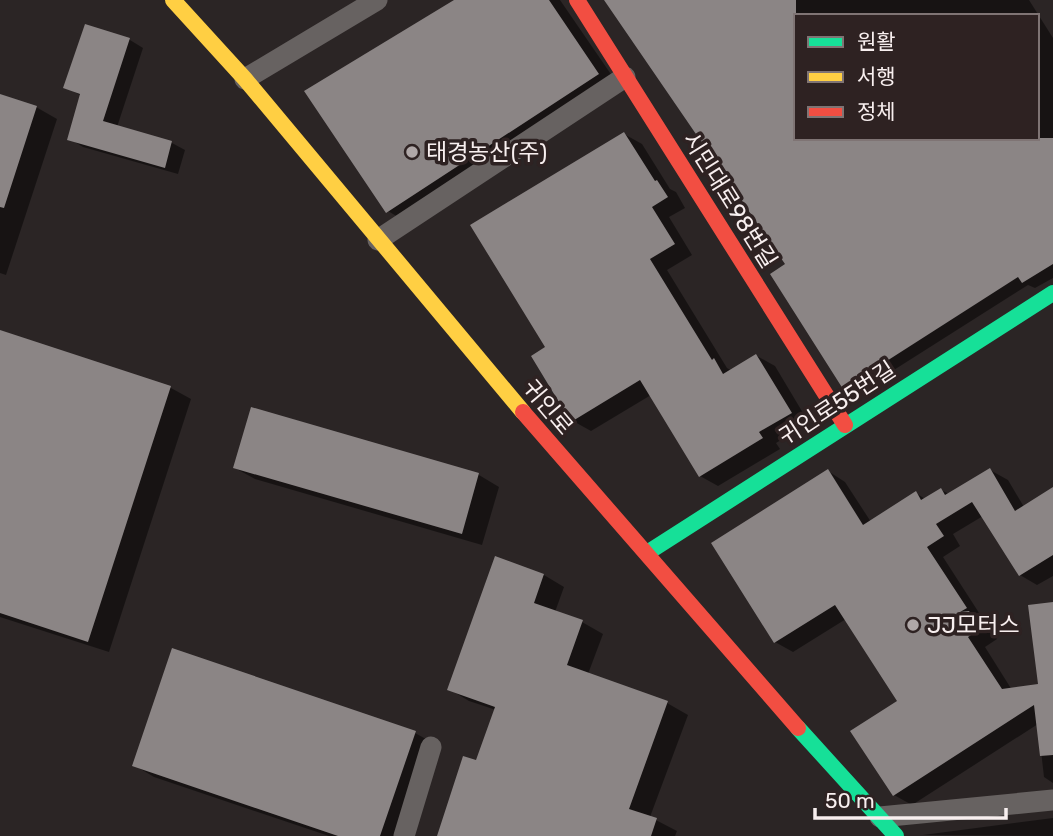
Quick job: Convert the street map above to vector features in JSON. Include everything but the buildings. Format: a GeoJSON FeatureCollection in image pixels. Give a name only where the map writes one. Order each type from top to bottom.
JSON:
{"type":"FeatureCollection","features":[{"type":"Feature","properties":{"kind":"street","name":"귀인로"},"geometry":{"type":"LineString","coordinates":[[173,0],[245,79],[558,454],[648,553],[724,645],[896,836]]}},
{"type":"Feature","properties":{"kind":"street"},"geometry":{"type":"LineString","coordinates":[[245,79],[377,0]]}},
{"type":"Feature","properties":{"kind":"street","name":"시민대로98번길"},"geometry":{"type":"LineString","coordinates":[[577,0],[845,425]]}},
{"type":"Feature","properties":{"kind":"street"},"geometry":{"type":"LineString","coordinates":[[377,240],[625,78]]}},
{"type":"Feature","properties":{"kind":"street","name":"귀인로55번길"},"geometry":{"type":"LineString","coordinates":[[648,553],[1053,293]]}},
{"type":"Feature","properties":{"kind":"street"},"geometry":{"type":"LineString","coordinates":[[404,836],[431,747]]}},
{"type":"Feature","properties":{"kind":"street"},"geometry":{"type":"LineString","coordinates":[[880,817],[1053,800]]}},
{"type":"Feature","properties":{"kind":"traffic: fast"},"geometry":{"type":"LineString","coordinates":[[647,553],[1053,293]]}},
{"type":"Feature","properties":{"kind":"traffic: fast"},"geometry":{"type":"LineString","coordinates":[[798,728],[896,836]]}},
{"type":"Feature","properties":{"kind":"traffic: slow"},"geometry":{"type":"LineString","coordinates":[[173,0],[245,79],[523,412]]}},
{"type":"Feature","properties":{"kind":"traffic: jam"},"geometry":{"type":"LineString","coordinates":[[577,0],[845,425]]}},
{"type":"Feature","properties":{"kind":"traffic: jam"},"geometry":{"type":"LineString","coordinates":[[523,412],[798,728]]}},
{"type":"Feature","properties":{"kind":"place","name":"태경농산(주)"},"geometry":{"type":"Point","coordinates":[412,152]}},
{"type":"Feature","properties":{"kind":"place","name":"JJ모터스"},"geometry":{"type":"Point","coordinates":[913,625]}}]}
